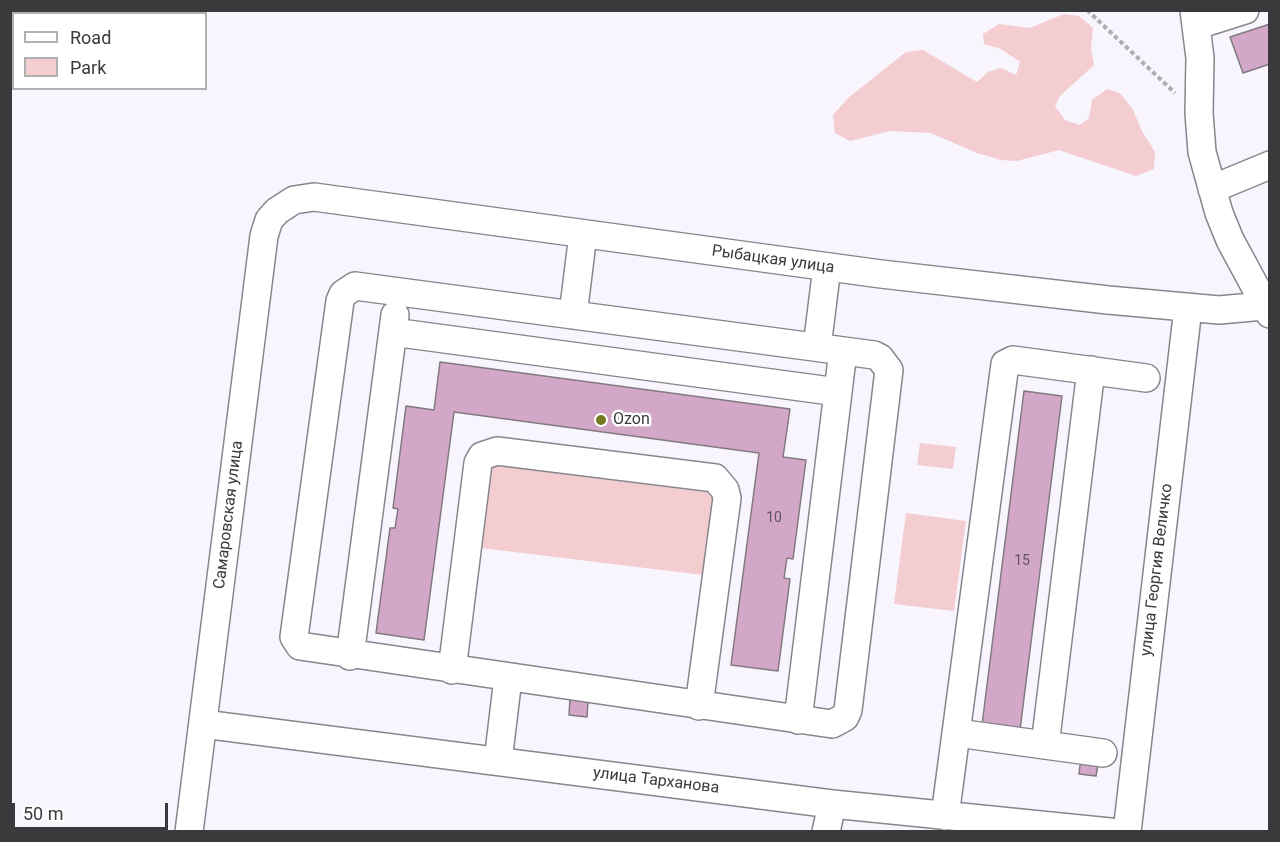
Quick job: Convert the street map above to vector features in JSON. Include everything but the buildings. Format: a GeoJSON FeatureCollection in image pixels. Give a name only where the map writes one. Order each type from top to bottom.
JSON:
{"type":"FeatureCollection","features":[{"type":"Feature","properties":{"kind":"street"},"geometry":{"type":"LineString","coordinates":[[1245,10],[1196,18],[1199,112],[1202,152],[1212,189],[1230,240],[1267,310]]}},
{"type":"Feature","properties":{"kind":"street"},"geometry":{"type":"LineString","coordinates":[[1212,189],[1269,165]]}},
{"type":"Feature","properties":{"kind":"street","name":"Рыбацкая улица"},"geometry":{"type":"LineString","coordinates":[[284,206],[303,198],[314,197],[827,267],[1188,308],[1267,310]]}},
{"type":"Feature","properties":{"kind":"street","name":"Самаровская улица"},"geometry":{"type":"LineString","coordinates":[[189,831],[264,236],[269,220],[284,206]]}},
{"type":"Feature","properties":{"kind":"street"},"geometry":{"type":"LineString","coordinates":[[573,315],[583,234]]}},
{"type":"Feature","properties":{"kind":"street"},"geometry":{"type":"LineString","coordinates":[[798,720],[838,392],[830,349],[827,267]]}},
{"type":"Feature","properties":{"kind":"street"},"geometry":{"type":"LineString","coordinates":[[355,286],[573,315],[874,355],[880,358],[889,370],[850,698],[848,710],[839,722],[832,724],[798,720],[350,656],[300,646],[294,637],[340,301],[343,294],[355,286]]}},
{"type":"Feature","properties":{"kind":"street"},"geometry":{"type":"LineString","coordinates":[[350,656],[398,292]]}},
{"type":"Feature","properties":{"kind":"street","name":"улица Георгия Величко"},"geometry":{"type":"LineString","coordinates":[[1126,831],[1188,308]]}},
{"type":"Feature","properties":{"kind":"street"},"geometry":{"type":"LineString","coordinates":[[393,332],[838,392]]}},
{"type":"Feature","properties":{"kind":"street"},"geometry":{"type":"LineString","coordinates":[[945,816],[1005,364],[1013,360],[1146,378]]}},
{"type":"Feature","properties":{"kind":"street"},"geometry":{"type":"LineString","coordinates":[[1046,745],[1091,370]]}},
{"type":"Feature","properties":{"kind":"street"},"geometry":{"type":"LineString","coordinates":[[452,670],[478,463],[482,456],[497,451],[715,478],[725,490],[727,498],[699,706]]}},
{"type":"Feature","properties":{"kind":"street"},"geometry":{"type":"LineString","coordinates":[[498,761],[508,678]]}},
{"type":"Feature","properties":{"kind":"street","name":"улица Тарханова"},"geometry":{"type":"LineString","coordinates":[[203,724],[832,804],[1110,831]]}},
{"type":"Feature","properties":{"kind":"street"},"geometry":{"type":"LineString","coordinates":[[957,733],[1103,753]]}},
{"type":"Feature","properties":{"kind":"street"},"geometry":{"type":"LineString","coordinates":[[826,831],[832,804]]}},
{"type":"Feature","properties":{"kind":"path"},"geometry":{"type":"LineString","coordinates":[[1088,10],[1152,73],[1199,112]]}},
{"type":"Feature","properties":{"kind":"green space"},"geometry":{"type":"Polygon","coordinates":[[[1064,14],[1079,16],[1093,28],[1091,49],[1094,65],[1060,96],[1055,106],[1065,120],[1080,125],[1089,118],[1092,100],[1107,89],[1120,93],[1132,108],[1155,152],[1154,169],[1136,176],[1059,150],[1017,161],[1001,160],[977,153],[931,133],[890,131],[850,141],[835,133],[833,115],[848,98],[906,52],[923,50],[977,82],[988,72],[1001,68],[1016,75],[1020,62],[1001,49],[984,44],[983,34],[999,24],[1030,28],[1064,14]]]}},
{"type":"Feature","properties":{"kind":"green space"},"geometry":{"type":"Polygon","coordinates":[[[920,443],[956,447],[953,469],[917,465],[920,443]]]}},
{"type":"Feature","properties":{"kind":"green space"},"geometry":{"type":"Polygon","coordinates":[[[491,465],[713,493],[703,575],[481,548],[491,465]]]}},
{"type":"Feature","properties":{"kind":"green space"},"geometry":{"type":"Polygon","coordinates":[[[906,513],[966,521],[954,611],[894,604],[906,513]]]}},
{"type":"Feature","properties":{"kind":"place","name":"Ozon"},"geometry":{"type":"Point","coordinates":[601,420]}}]}
